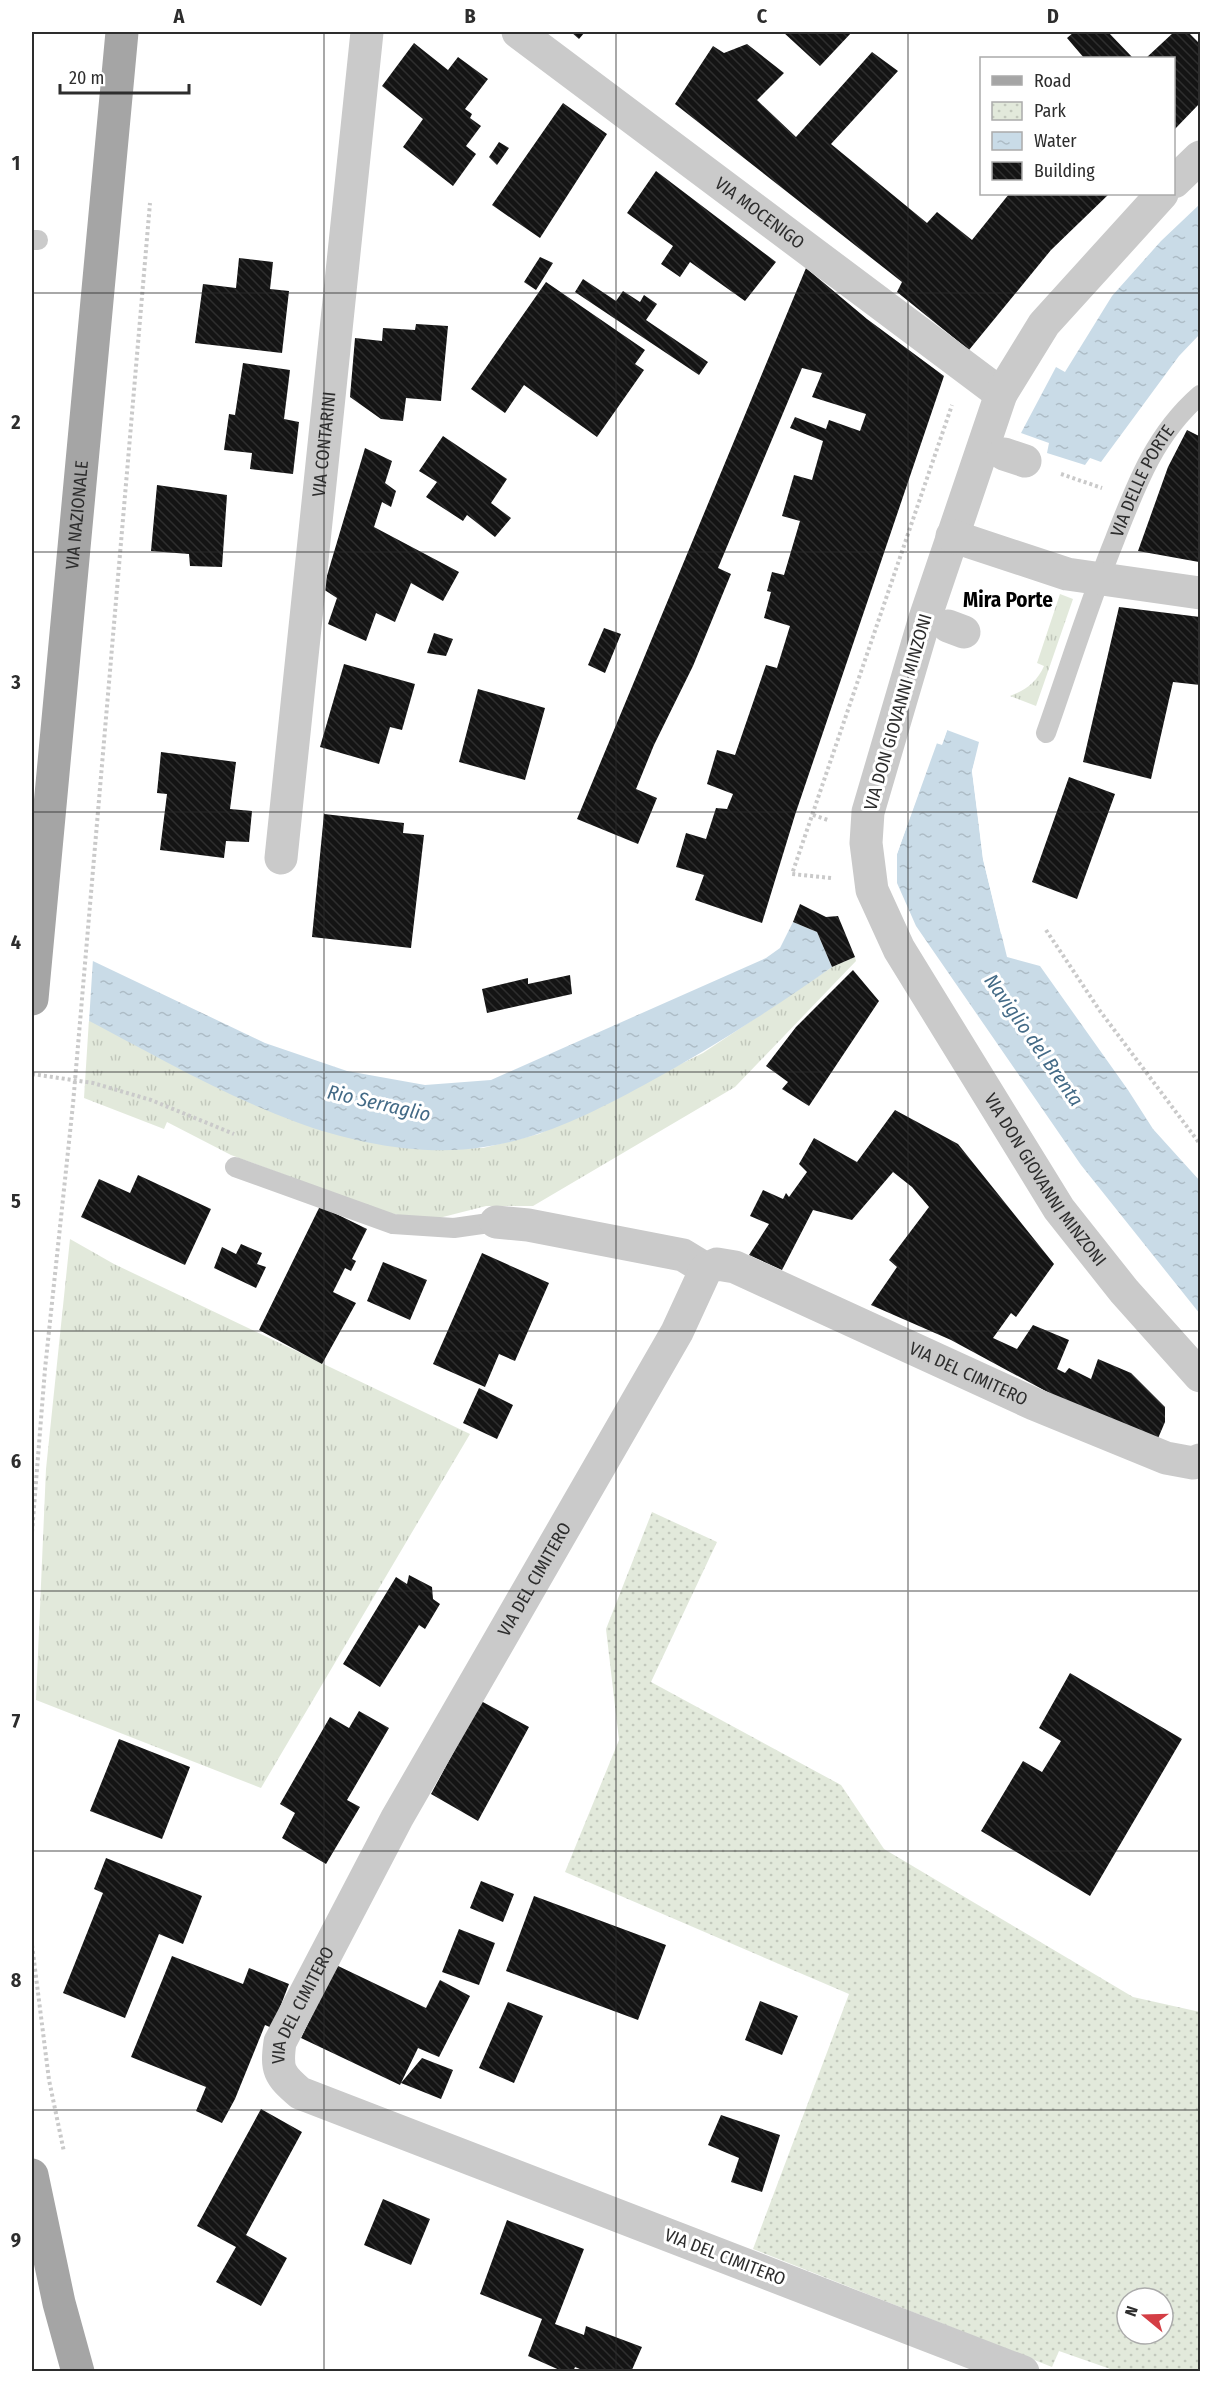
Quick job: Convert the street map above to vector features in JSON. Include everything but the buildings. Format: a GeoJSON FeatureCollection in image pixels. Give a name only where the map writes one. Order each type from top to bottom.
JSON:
{"type":"FeatureCollection","features":[{"type":"Feature","properties":{"kind":"main road","name":"VIA NAZIONALE"},"geometry":{"type":"LineString","coordinates":[[32,999],[38,874],[122,32]]}},
{"type":"Feature","properties":{"kind":"main road"},"geometry":{"type":"LineString","coordinates":[[32,2175],[59,2303],[78,2372]]}},
{"type":"Feature","properties":{"kind":"street","name":"VIA CONTARINI"},"geometry":{"type":"LineString","coordinates":[[281,858],[368,32]]}},
{"type":"Feature","properties":{"kind":"street","name":"VIA MOCENIGO"},"geometry":{"type":"LineString","coordinates":[[518,32],[1001,394]]}},
{"type":"Feature","properties":{"kind":"street"},"geometry":{"type":"LineString","coordinates":[[1175,180],[1200,157]]}},
{"type":"Feature","properties":{"kind":"street","name":"VIA DON GIOVANNI MINZONI"},"geometry":{"type":"LineString","coordinates":[[1161,195],[1044,324],[1001,394],[952,536],[868,812],[866,843],[872,890],[899,949],[1059,1209],[1124,1291],[1200,1376]]}},
{"type":"Feature","properties":{"kind":"street"},"geometry":{"type":"LineString","coordinates":[[952,536],[1067,574],[1200,592]]}},
{"type":"Feature","properties":{"kind":"street"},"geometry":{"type":"LineString","coordinates":[[496,1222],[528,1225],[683,1255],[706,1269]]}},
{"type":"Feature","properties":{"kind":"street","name":"VIA DEL CIMITERO"},"geometry":{"type":"LineString","coordinates":[[1023,2372],[300,2092],[280,2072],[277,2061],[280,2042],[391,1828],[677,1332],[706,1269],[717,1264],[735,1267],[1034,1404],[1166,1458],[1193,1463],[1200,1460]]}},
{"type":"Feature","properties":{"kind":"lane","name":"VIA DELLE PORTE"},"geometry":{"type":"LineString","coordinates":[[1046,733],[1099,579],[1145,464],[1160,439],[1200,395]]}},
{"type":"Feature","properties":{"kind":"lane"},"geometry":{"type":"LineString","coordinates":[[234,1167],[393,1224],[454,1228],[496,1222]]}},
{"type":"Feature","properties":{"kind":"path"},"geometry":{"type":"LineString","coordinates":[[32,1532],[77,1047],[150,203]]}},
{"type":"Feature","properties":{"kind":"path"},"geometry":{"type":"LineString","coordinates":[[842,730],[850,732]]}},
{"type":"Feature","properties":{"kind":"path"},"geometry":{"type":"LineString","coordinates":[[813,815],[829,820]]}},
{"type":"Feature","properties":{"kind":"path"},"geometry":{"type":"LineString","coordinates":[[1046,930],[1106,1020],[1200,1144]]}},
{"type":"Feature","properties":{"kind":"path"},"geometry":{"type":"LineString","coordinates":[[32,1074],[83,1081]]}},
{"type":"Feature","properties":{"kind":"green space"},"geometry":{"type":"Polygon","coordinates":[[[1060,594],[1073,599],[1036,706],[1010,696],[1030,685],[1044,666],[1037,663],[1060,594]]]}},
{"type":"Feature","properties":{"kind":"green space"},"geometry":{"type":"Polygon","coordinates":[[[855,957],[856,961],[735,1087],[533,1206],[486,1206],[439,1218],[413,1218],[385,1212],[231,1155],[167,1122],[164,1129],[84,1098],[89,1019],[221,1089],[298,1122],[370,1142],[422,1149],[483,1148],[539,1134],[703,1053],[832,967],[855,957]]]}},
{"type":"Feature","properties":{"kind":"green space"},"geometry":{"type":"Polygon","coordinates":[[[70,1239],[114,1264],[470,1434],[261,1788],[36,1700],[46,1469],[70,1239]]]}},
{"type":"Feature","properties":{"kind":"green space"},"geometry":{"type":"Polygon","coordinates":[[[652,1512],[717,1542],[651,1682],[841,1785],[884,1849],[1133,1997],[1200,2012],[1200,2371],[1116,2371],[1059,2351],[1052,2367],[753,2249],[849,1994],[565,1872],[619,1740],[606,1629],[652,1512]]]}},
{"type":"Feature","properties":{"kind":"water"},"geometry":{"type":"Polygon","coordinates":[[[1200,204],[1200,334],[1179,356],[1101,462],[1090,458],[1085,465],[1047,453],[1049,443],[1021,433],[1056,367],[1065,372],[1112,296],[1161,241],[1200,204]]]}},
{"type":"Feature","properties":{"kind":"water","name":"Naviglio del Brenta"},"geometry":{"type":"Polygon","coordinates":[[[947,730],[979,742],[972,771],[983,859],[1007,957],[1040,966],[1153,1129],[1200,1181],[1200,1314],[1081,1165],[916,926],[897,883],[897,854],[937,743],[942,744],[947,730]]]}},
{"type":"Feature","properties":{"kind":"water","name":"Rio Serraglio"},"geometry":{"type":"Polygon","coordinates":[[[793,922],[817,932],[832,967],[716,1043],[606,1105],[526,1138],[461,1150],[413,1149],[365,1142],[296,1122],[195,1077],[32,992],[32,932],[265,1043],[347,1071],[425,1085],[491,1080],[766,958],[780,948],[793,922]]]}},
{"type":"Feature","properties":{"kind":"pier"},"geometry":{"type":"Polygon","coordinates":[[[948,728],[942,745],[936,743],[897,854],[897,846],[934,742],[940,741],[944,729],[948,728]]]}},
{"type":"Feature","properties":{"kind":"pier"},"geometry":{"type":"Polygon","coordinates":[[[981,739],[975,771],[986,859],[1004,933],[1001,934],[983,859],[972,771],[981,739]]]}},
{"type":"Feature","properties":{"kind":"pier"},"geometry":{"type":"Polygon","coordinates":[[[32,929],[93,959],[89,1022],[32,995],[32,929]]]}},
{"type":"Feature","properties":{"kind":"district","name":"Mira Porte"},"geometry":{"type":"Point","coordinates":[1008,600]}}]}
